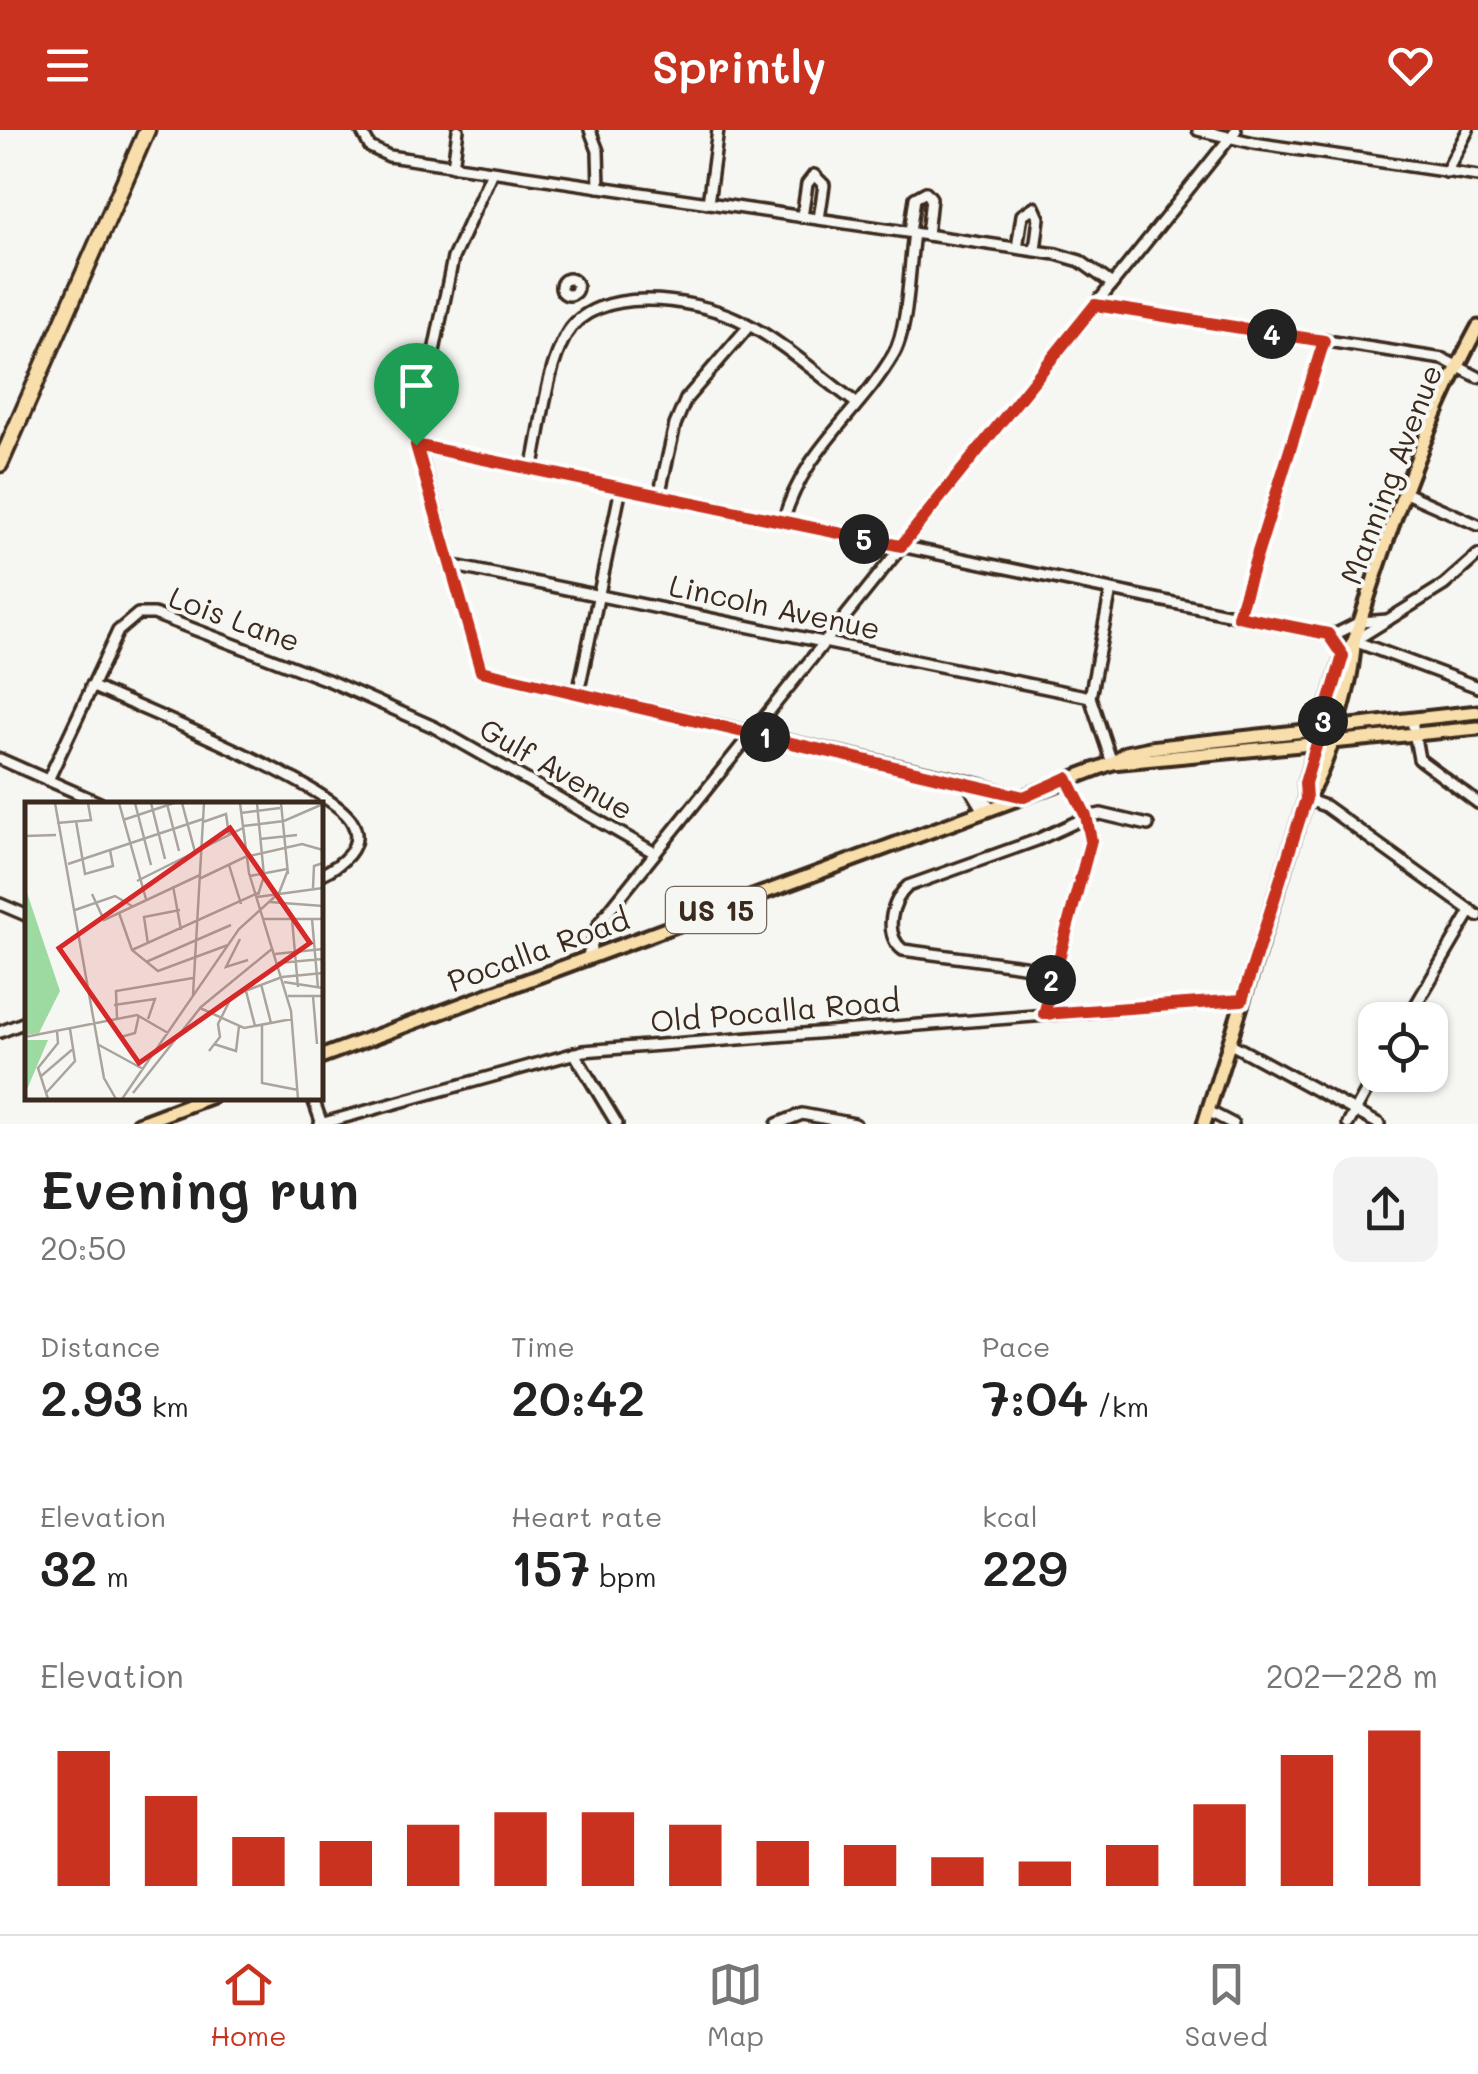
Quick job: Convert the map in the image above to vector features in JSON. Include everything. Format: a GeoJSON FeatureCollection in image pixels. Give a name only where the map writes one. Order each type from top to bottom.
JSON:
{"type":"FeatureCollection","features":[{"type":"Feature","properties":{"kind":"highway"},"geometry":{"type":"LineString","coordinates":[[0,464],[147,130]]}},
{"type":"Feature","properties":{"kind":"main road","name":"Manning Avenue"},"geometry":{"type":"LineString","coordinates":[[1206,1117],[1306,799],[1305,783],[1354,660],[1354,641],[1403,492],[1457,366],[1478,328]]}},
{"type":"Feature","properties":{"kind":"main road","name":"Manning Avenue"},"geometry":{"type":"LineString","coordinates":[[1325,736],[1343,656],[1354,641]]}},
{"type":"Feature","properties":{"kind":"main road","name":"US 15"},"geometry":{"type":"LineString","coordinates":[[1412,728],[1478,712]]}},
{"type":"Feature","properties":{"kind":"main road","name":"US 15"},"geometry":{"type":"LineString","coordinates":[[1325,736],[1412,728],[1478,728]]}},
{"type":"Feature","properties":{"kind":"main road","name":"Pocalla Road"},"geometry":{"type":"LineString","coordinates":[[322,1056],[1067,778],[1112,764],[1325,736]]}},
{"type":"Feature","properties":{"kind":"main road"},"geometry":{"type":"LineString","coordinates":[[138,1124],[204,1099]]}},
{"type":"Feature","properties":{"kind":"street"},"geometry":{"type":"LineString","coordinates":[[361,130],[370,148],[381,154],[1035,250],[1080,261],[1112,284]]}},
{"type":"Feature","properties":{"kind":"street"},"geometry":{"type":"LineString","coordinates":[[453,166],[458,130]]}},
{"type":"Feature","properties":{"kind":"street"},"geometry":{"type":"LineString","coordinates":[[590,130],[598,151],[599,187]]}},
{"type":"Feature","properties":{"kind":"street"},"geometry":{"type":"LineString","coordinates":[[708,203],[718,130]]}},
{"type":"Feature","properties":{"kind":"street"},"geometry":{"type":"LineString","coordinates":[[1198,130],[1478,176]]}},
{"type":"Feature","properties":{"kind":"street"},"geometry":{"type":"LineString","coordinates":[[1446,172],[1468,130]]}},
{"type":"Feature","properties":{"kind":"street"},"geometry":{"type":"LineString","coordinates":[[587,958],[600,922],[1233,134]]}},
{"type":"Feature","properties":{"kind":"street"},"geometry":{"type":"LineString","coordinates":[[492,172],[454,255],[416,445],[481,671],[1024,797]]}},
{"type":"Feature","properties":{"kind":"street"},"geometry":{"type":"LineString","coordinates":[[802,217],[807,184],[814,176],[824,185],[819,220]]}},
{"type":"Feature","properties":{"kind":"street"},"geometry":{"type":"LineString","coordinates":[[783,522],[796,482],[897,346],[914,198],[926,192],[932,198],[927,235]]}},
{"type":"Feature","properties":{"kind":"street"},"geometry":{"type":"LineString","coordinates":[[1017,248],[1023,212],[1034,207],[1040,218],[1035,250]]}},
{"type":"Feature","properties":{"kind":"street"},"geometry":{"type":"LineString","coordinates":[[573,295],[587,314]]}},
{"type":"Feature","properties":{"kind":"street"},"geometry":{"type":"LineString","coordinates":[[532,470],[560,350],[568,332],[587,314],[612,302],[641,299],[728,316],[749,326],[856,403]]}},
{"type":"Feature","properties":{"kind":"street"},"geometry":{"type":"LineString","coordinates":[[1095,305],[1443,359],[1478,378]]}},
{"type":"Feature","properties":{"kind":"street"},"geometry":{"type":"LineString","coordinates":[[659,496],[674,425],[686,399],[749,326]]}},
{"type":"Feature","properties":{"kind":"street"},"geometry":{"type":"LineString","coordinates":[[1238,616],[1324,341]]}},
{"type":"Feature","properties":{"kind":"street"},"geometry":{"type":"LineString","coordinates":[[416,445],[1328,634],[1360,622],[1388,620]]}},
{"type":"Feature","properties":{"kind":"street"},"geometry":{"type":"LineString","coordinates":[[578,694],[621,488]]}},
{"type":"Feature","properties":{"kind":"street"},"geometry":{"type":"LineString","coordinates":[[1403,492],[1478,524]]}},
{"type":"Feature","properties":{"kind":"street"},"geometry":{"type":"LineString","coordinates":[[1354,641],[1454,578],[1478,555]]}},
{"type":"Feature","properties":{"kind":"street","name":"Lincoln Avenue"},"geometry":{"type":"LineString","coordinates":[[450,565],[1090,698]]}},
{"type":"Feature","properties":{"kind":"street"},"geometry":{"type":"LineString","coordinates":[[1111,590],[1090,698],[1112,764]]}},
{"type":"Feature","properties":{"kind":"street","name":"Lois Lane"},"geometry":{"type":"LineString","coordinates":[[48,780],[118,631],[138,614],[154,614],[330,681],[434,727]]}},
{"type":"Feature","properties":{"kind":"street"},"geometry":{"type":"LineString","coordinates":[[1328,634],[1343,656]]}},
{"type":"Feature","properties":{"kind":"street"},"geometry":{"type":"LineString","coordinates":[[1354,641],[1478,688]]}},
{"type":"Feature","properties":{"kind":"street"},"geometry":{"type":"LineString","coordinates":[[91,686],[260,762],[344,812],[354,827],[352,849],[343,862],[322,874]]}},
{"type":"Feature","properties":{"kind":"street","name":"Gulf Avenue"},"geometry":{"type":"LineString","coordinates":[[434,727],[655,853]]}},
{"type":"Feature","properties":{"kind":"street"},"geometry":{"type":"LineString","coordinates":[[1412,728],[1414,750],[1423,764],[1478,803]]}},
{"type":"Feature","properties":{"kind":"street"},"geometry":{"type":"LineString","coordinates":[[0,759],[98,802]]}},
{"type":"Feature","properties":{"kind":"street"},"geometry":{"type":"LineString","coordinates":[[1044,1014],[1091,840],[1086,816],[1067,778]]}},
{"type":"Feature","properties":{"kind":"street"},"geometry":{"type":"LineString","coordinates":[[969,782],[988,810]]}},
{"type":"Feature","properties":{"kind":"street"},"geometry":{"type":"LineString","coordinates":[[1306,799],[1325,806],[1474,914],[1419,1002]]}},
{"type":"Feature","properties":{"kind":"street"},"geometry":{"type":"LineString","coordinates":[[1053,970],[904,950],[893,942],[892,921],[900,893],[908,886],[1038,840],[1086,816],[1101,814],[1148,825]]}},
{"type":"Feature","properties":{"kind":"street"},"geometry":{"type":"LineString","coordinates":[[0,904],[25,915]]}},
{"type":"Feature","properties":{"kind":"street","name":"Old Pocalla Road"},"geometry":{"type":"LineString","coordinates":[[321,1124],[574,1053],[1242,1000]]}},
{"type":"Feature","properties":{"kind":"street"},"geometry":{"type":"LineString","coordinates":[[0,1032],[25,1022]]}},
{"type":"Feature","properties":{"kind":"street"},"geometry":{"type":"LineString","coordinates":[[1229,1043],[1379,1124]]}},
{"type":"Feature","properties":{"kind":"street"},"geometry":{"type":"LineString","coordinates":[[574,1053],[611,1122]]}},
{"type":"Feature","properties":{"kind":"street"},"geometry":{"type":"LineString","coordinates":[[1348,1124],[1366,1092]]}},
{"type":"Feature","properties":{"kind":"street"},"geometry":{"type":"LineString","coordinates":[[313,1099],[321,1124]]}},
{"type":"Feature","properties":{"kind":"street"},"geometry":{"type":"LineString","coordinates":[[777,1124],[802,1114],[854,1124]]}},
{"type":"Feature","properties":{"kind":"street"},"geometry":{"type":"LineString","coordinates":[[1206,1117],[1233,1124]]}},
{"type":"Feature","properties":{"kind":"route"},"geometry":{"type":"LineString","coordinates":[[1095,305],[1128,314],[1324,341],[1238,616],[1328,634],[1343,656],[1305,783],[1306,799],[1242,1000],[1044,1014],[1091,840],[1086,816],[1076,803],[1067,778],[1024,797],[481,671],[416,445],[901,546],[1095,305]]}}]}
